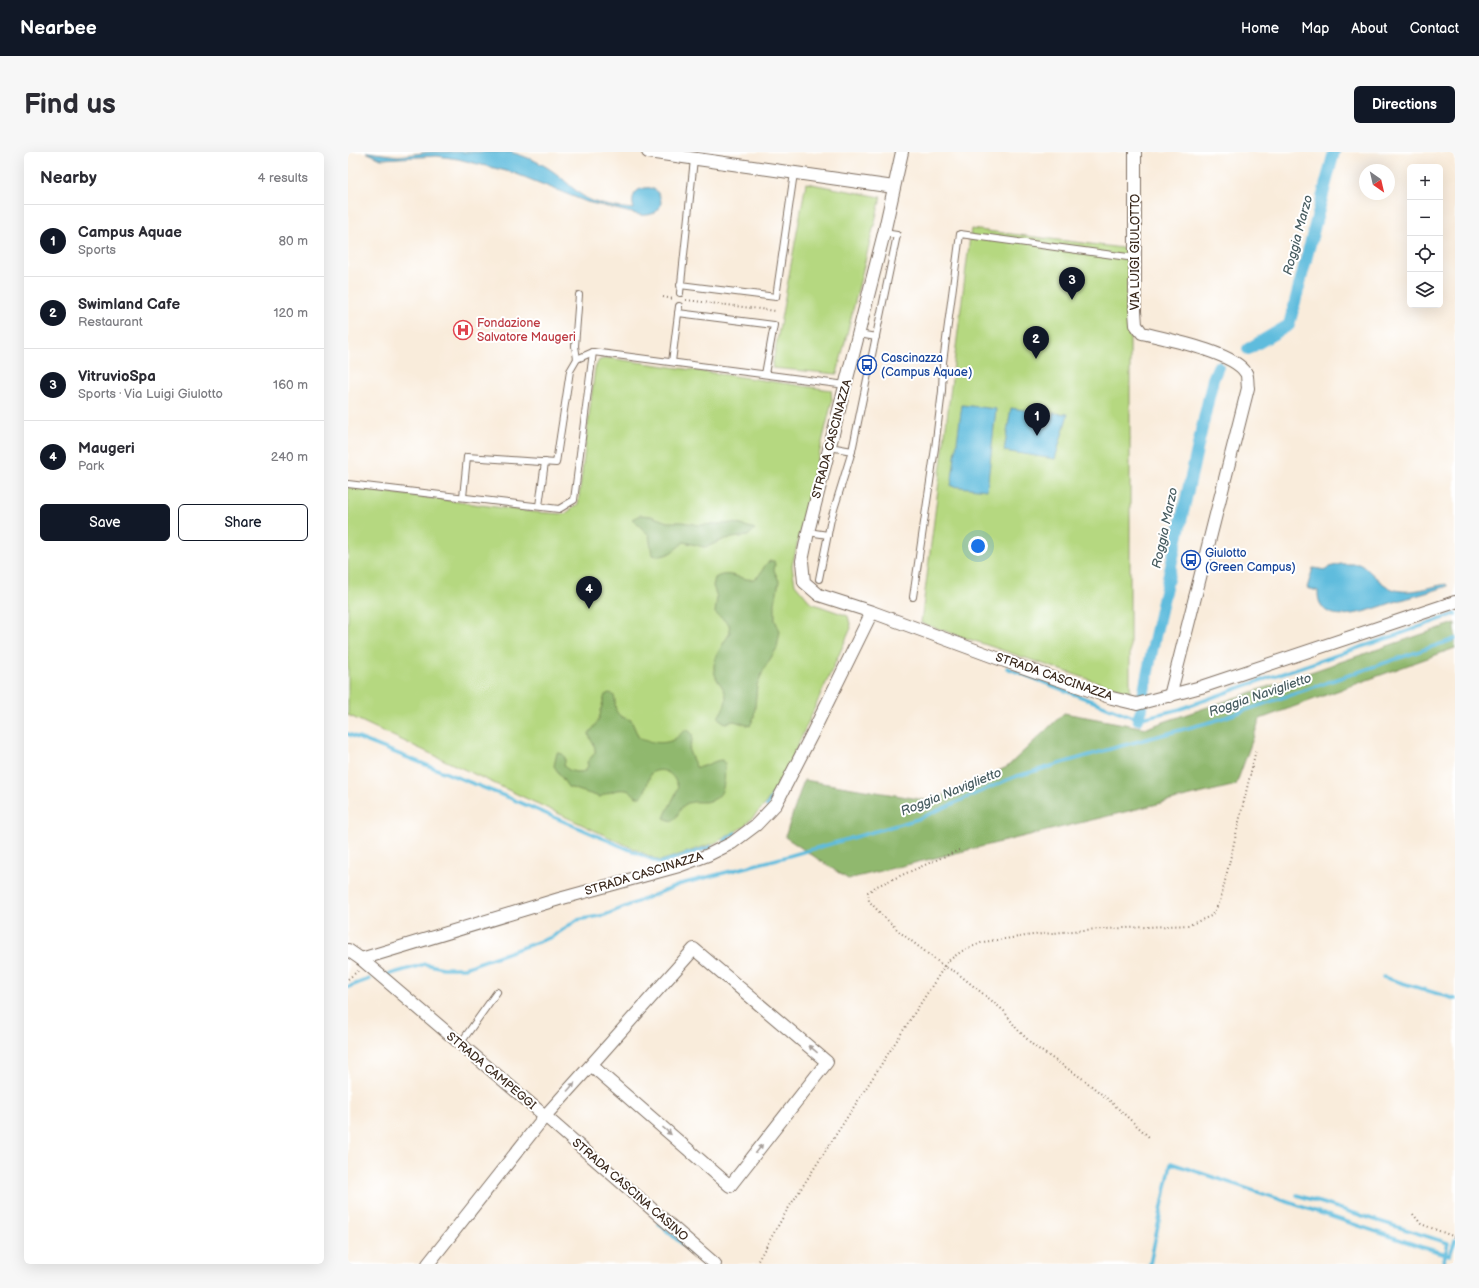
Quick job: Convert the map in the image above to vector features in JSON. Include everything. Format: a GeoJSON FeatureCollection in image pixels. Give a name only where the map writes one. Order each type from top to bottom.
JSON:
{"type":"FeatureCollection","features":[{"type":"Feature","properties":{"kind":"street"},"geometry":{"type":"LineString","coordinates":[[648,152],[695,155],[794,173],[894,187]]}},
{"type":"Feature","properties":{"kind":"street","name":"STRADA CASCINAZZA"},"geometry":{"type":"LineString","coordinates":[[902,152],[884,233],[808,532],[802,561],[804,582],[819,595],[872,612],[1005,661],[1112,698],[1137,704],[1209,685],[1455,602]]}},
{"type":"Feature","properties":{"kind":"street","name":"VIA LUIGI GIULOTTO"},"geometry":{"type":"LineString","coordinates":[[1135,152],[1136,325],[1142,333],[1222,354],[1237,364],[1246,373],[1248,388],[1170,696]]}},
{"type":"Feature","properties":{"kind":"street","name":"STRADA CASCINAZZA"},"geometry":{"type":"LineString","coordinates":[[361,959],[559,899],[679,866],[708,855],[732,843],[756,825],[776,804],[872,612]]}},
{"type":"Feature","properties":{"kind":"street"},"geometry":{"type":"LineString","coordinates":[[545,1116],[694,949],[827,1062],[730,1186],[591,1066]]}},
{"type":"Feature","properties":{"kind":"street","name":"STRADA CAMPEGGI"},"geometry":{"type":"LineString","coordinates":[[348,950],[361,959],[545,1116],[428,1264]]}},
{"type":"Feature","properties":{"kind":"street","name":"STRADA CASCINA CASINO"},"geometry":{"type":"LineString","coordinates":[[545,1116],[715,1264]]}},
{"type":"Feature","properties":{"kind":"lane"},"geometry":{"type":"LineString","coordinates":[[680,292],[695,155]]}},
{"type":"Feature","properties":{"kind":"lane"},"geometry":{"type":"LineString","coordinates":[[680,285],[776,297],[794,173]]}},
{"type":"Feature","properties":{"kind":"lane"},"geometry":{"type":"LineString","coordinates":[[819,579],[831,519],[852,451],[897,236],[884,233]]}},
{"type":"Feature","properties":{"kind":"lane"},"geometry":{"type":"LineString","coordinates":[[913,597],[935,448],[942,391],[943,362],[957,246],[960,234],[1135,258]]}},
{"type":"Feature","properties":{"kind":"lane"},"geometry":{"type":"LineString","coordinates":[[577,359],[575,346],[579,295]]}},
{"type":"Feature","properties":{"kind":"lane"},"geometry":{"type":"LineString","coordinates":[[672,362],[678,309],[774,325],[765,374]]}},
{"type":"Feature","properties":{"kind":"lane"},"geometry":{"type":"LineString","coordinates":[[859,334],[876,337]]}},
{"type":"Feature","properties":{"kind":"lane"},"geometry":{"type":"LineString","coordinates":[[348,484],[559,509],[574,500],[593,352]]}},
{"type":"Feature","properties":{"kind":"lane"},"geometry":{"type":"LineString","coordinates":[[463,497],[467,457],[556,463],[570,371],[577,359],[593,352],[846,386]]}},
{"type":"Feature","properties":{"kind":"lane"},"geometry":{"type":"LineString","coordinates":[[830,447],[852,451]]}},
{"type":"Feature","properties":{"kind":"lane"},"geometry":{"type":"LineString","coordinates":[[539,506],[545,462]]}},
{"type":"Feature","properties":{"kind":"lane"},"geometry":{"type":"LineString","coordinates":[[808,532],[828,535]]}},
{"type":"Feature","properties":{"kind":"lane"},"geometry":{"type":"LineString","coordinates":[[460,1044],[497,992]]}},
{"type":"Feature","properties":{"kind":"path"},"geometry":{"type":"LineString","coordinates":[[663,297],[776,311]]}},
{"type":"Feature","properties":{"kind":"path"},"geometry":{"type":"LineString","coordinates":[[756,1264],[786,1212],[948,961],[962,951],[983,942],[1083,930],[1189,925],[1211,916],[1220,902],[1256,750]]}},
{"type":"Feature","properties":{"kind":"path"},"geometry":{"type":"LineString","coordinates":[[959,850],[877,886],[868,892],[869,901],[901,933],[945,967],[956,972],[1004,1011],[1016,1028],[1034,1046],[1083,1079],[1110,1101],[1149,1137]]}},
{"type":"Feature","properties":{"kind":"path"},"geometry":{"type":"LineString","coordinates":[[1413,1214],[1421,1224],[1455,1237]]}},
{"type":"Feature","properties":{"kind":"green space"},"geometry":{"type":"Polygon","coordinates":[[[806,183],[881,197],[837,374],[772,368],[806,183]]]}},
{"type":"Feature","properties":{"kind":"green space"},"geometry":{"type":"Polygon","coordinates":[[[971,229],[1130,249],[1130,693],[921,623],[971,229]]]}},
{"type":"Feature","properties":{"kind":"green space"},"geometry":{"type":"Polygon","coordinates":[[[609,358],[831,390],[832,401],[792,566],[795,584],[811,603],[848,616],[851,628],[785,773],[764,806],[743,827],[715,843],[660,861],[348,715],[348,487],[533,512],[565,514],[578,504],[595,368],[599,360],[609,358]]]}},
{"type":"Feature","properties":{"kind":"green space"},"geometry":{"type":"Polygon","coordinates":[[[640,515],[651,516],[667,522],[682,522],[699,525],[734,523],[755,529],[748,536],[725,539],[704,547],[684,542],[670,553],[657,556],[652,555],[649,535],[632,519],[640,515]]]}},
{"type":"Feature","properties":{"kind":"green space"},"geometry":{"type":"Polygon","coordinates":[[[770,561],[774,561],[774,570],[779,581],[775,603],[775,620],[780,631],[777,648],[764,669],[757,685],[754,717],[750,726],[734,721],[725,723],[718,718],[725,704],[726,696],[724,689],[715,674],[714,668],[716,656],[730,633],[729,624],[715,613],[717,597],[713,586],[715,578],[721,575],[732,575],[747,579],[756,578],[770,561]]]}},
{"type":"Feature","properties":{"kind":"green space"},"geometry":{"type":"Polygon","coordinates":[[[1455,623],[1455,648],[1260,719],[1236,785],[848,879],[785,837],[804,780],[931,801],[1007,767],[1064,713],[1146,728],[1455,623]]]}},
{"type":"Feature","properties":{"kind":"green space"},"geometry":{"type":"Polygon","coordinates":[[[609,693],[614,697],[615,707],[618,714],[631,720],[640,739],[661,743],[669,742],[686,730],[690,731],[692,733],[692,739],[689,751],[696,767],[723,760],[725,764],[724,783],[723,789],[717,798],[704,802],[692,802],[684,805],[672,821],[664,818],[678,787],[674,778],[668,772],[660,770],[651,773],[644,794],[640,797],[636,797],[628,791],[619,790],[600,797],[568,787],[554,766],[557,753],[564,755],[564,766],[568,770],[577,772],[585,771],[588,766],[587,762],[595,753],[595,747],[590,739],[589,733],[599,719],[605,695],[609,693]]]}},
{"type":"Feature","properties":{"kind":"water"},"geometry":{"type":"Polygon","coordinates":[[[366,152],[398,156],[432,152],[510,152],[542,164],[554,172],[582,196],[597,203],[634,209],[633,200],[636,192],[641,189],[651,188],[660,196],[660,207],[650,215],[640,215],[587,202],[514,173],[458,159],[437,156],[381,159],[366,152]]]}},
{"type":"Feature","properties":{"kind":"water"},"geometry":{"type":"Polygon","coordinates":[[[962,405],[996,409],[987,490],[951,486],[962,405]]]}},
{"type":"Feature","properties":{"kind":"water"},"geometry":{"type":"Polygon","coordinates":[[[1011,408],[1044,413],[1044,426],[1047,427],[1051,421],[1053,413],[1068,414],[1055,459],[1004,451],[1011,408]]]}},
{"type":"Feature","properties":{"kind":"water"},"geometry":{"type":"Polygon","coordinates":[[[1341,564],[1361,564],[1383,583],[1390,588],[1397,590],[1411,591],[1446,584],[1448,586],[1373,609],[1348,614],[1336,614],[1326,611],[1320,604],[1318,591],[1307,588],[1313,568],[1326,570],[1329,567],[1341,564]]]}},
{"type":"Feature","properties":{"kind":"waterway","name":"Roggia Marzo"},"geometry":{"type":"LineString","coordinates":[[1248,349],[1289,325],[1334,152]]}},
{"type":"Feature","properties":{"kind":"waterway","name":"Roggia Marzo"},"geometry":{"type":"LineString","coordinates":[[1143,696],[1213,379],[1218,367]]}},
{"type":"Feature","properties":{"kind":"waterway"},"geometry":{"type":"LineString","coordinates":[[1007,668],[1138,719],[1180,709],[1455,614]]}},
{"type":"Feature","properties":{"kind":"waterway","name":"Roggia Naviglietto"},"geometry":{"type":"LineString","coordinates":[[387,975],[425,964],[443,968],[464,968],[552,937],[577,920],[605,915],[681,884],[785,857],[918,819],[1014,777],[1214,721],[1455,639]]}},
{"type":"Feature","properties":{"kind":"waterway","name":"Roggia Marzo"},"geometry":{"type":"LineString","coordinates":[[1138,719],[1142,709]]}},
{"type":"Feature","properties":{"kind":"waterway"},"geometry":{"type":"LineString","coordinates":[[348,734],[507,797],[660,863],[711,847]]}},
{"type":"Feature","properties":{"kind":"waterway"},"geometry":{"type":"LineString","coordinates":[[767,806],[776,791]]}},
{"type":"Feature","properties":{"kind":"waterway"},"geometry":{"type":"LineString","coordinates":[[724,841],[735,833]]}},
{"type":"Feature","properties":{"kind":"waterway"},"geometry":{"type":"LineString","coordinates":[[1383,977],[1455,999]]}},
{"type":"Feature","properties":{"kind":"waterway","name":"Roggia Naviglietto"},"geometry":{"type":"LineString","coordinates":[[348,987],[369,979]]}},
{"type":"Feature","properties":{"kind":"waterway"},"geometry":{"type":"LineString","coordinates":[[1150,1264],[1171,1163],[1450,1255],[1455,1240]]}},
{"type":"Feature","properties":{"kind":"waterway"},"geometry":{"type":"LineString","coordinates":[[1297,1195],[1448,1243],[1443,1264]]}},
{"type":"Feature","properties":{"kind":"waterway"},"geometry":{"type":"LineString","coordinates":[[659,1224],[705,1264]]}},
{"type":"Feature","properties":{"kind":"place","name":"VitruvioSpa"},"geometry":{"type":"Point","coordinates":[1072,300]}},
{"type":"Feature","properties":{"kind":"place","name":"Fondazione Salvatore Maugeri"},"geometry":{"type":"Point","coordinates":[463,330]}},
{"type":"Feature","properties":{"kind":"place","name":"Swimland Cafe"},"geometry":{"type":"Point","coordinates":[1036,359]}},
{"type":"Feature","properties":{"kind":"place","name":"Cascinazza (Campus Aquae)"},"geometry":{"type":"Point","coordinates":[867,365]}},
{"type":"Feature","properties":{"kind":"place","name":"Campus Aquae"},"geometry":{"type":"Point","coordinates":[1037,436]}},
{"type":"Feature","properties":{"kind":"place","name":"Giulotto (Green Campus)"},"geometry":{"type":"Point","coordinates":[1191,560]}},
{"type":"Feature","properties":{"kind":"place","name":"Maugeri"},"geometry":{"type":"Point","coordinates":[589,609]}}]}
